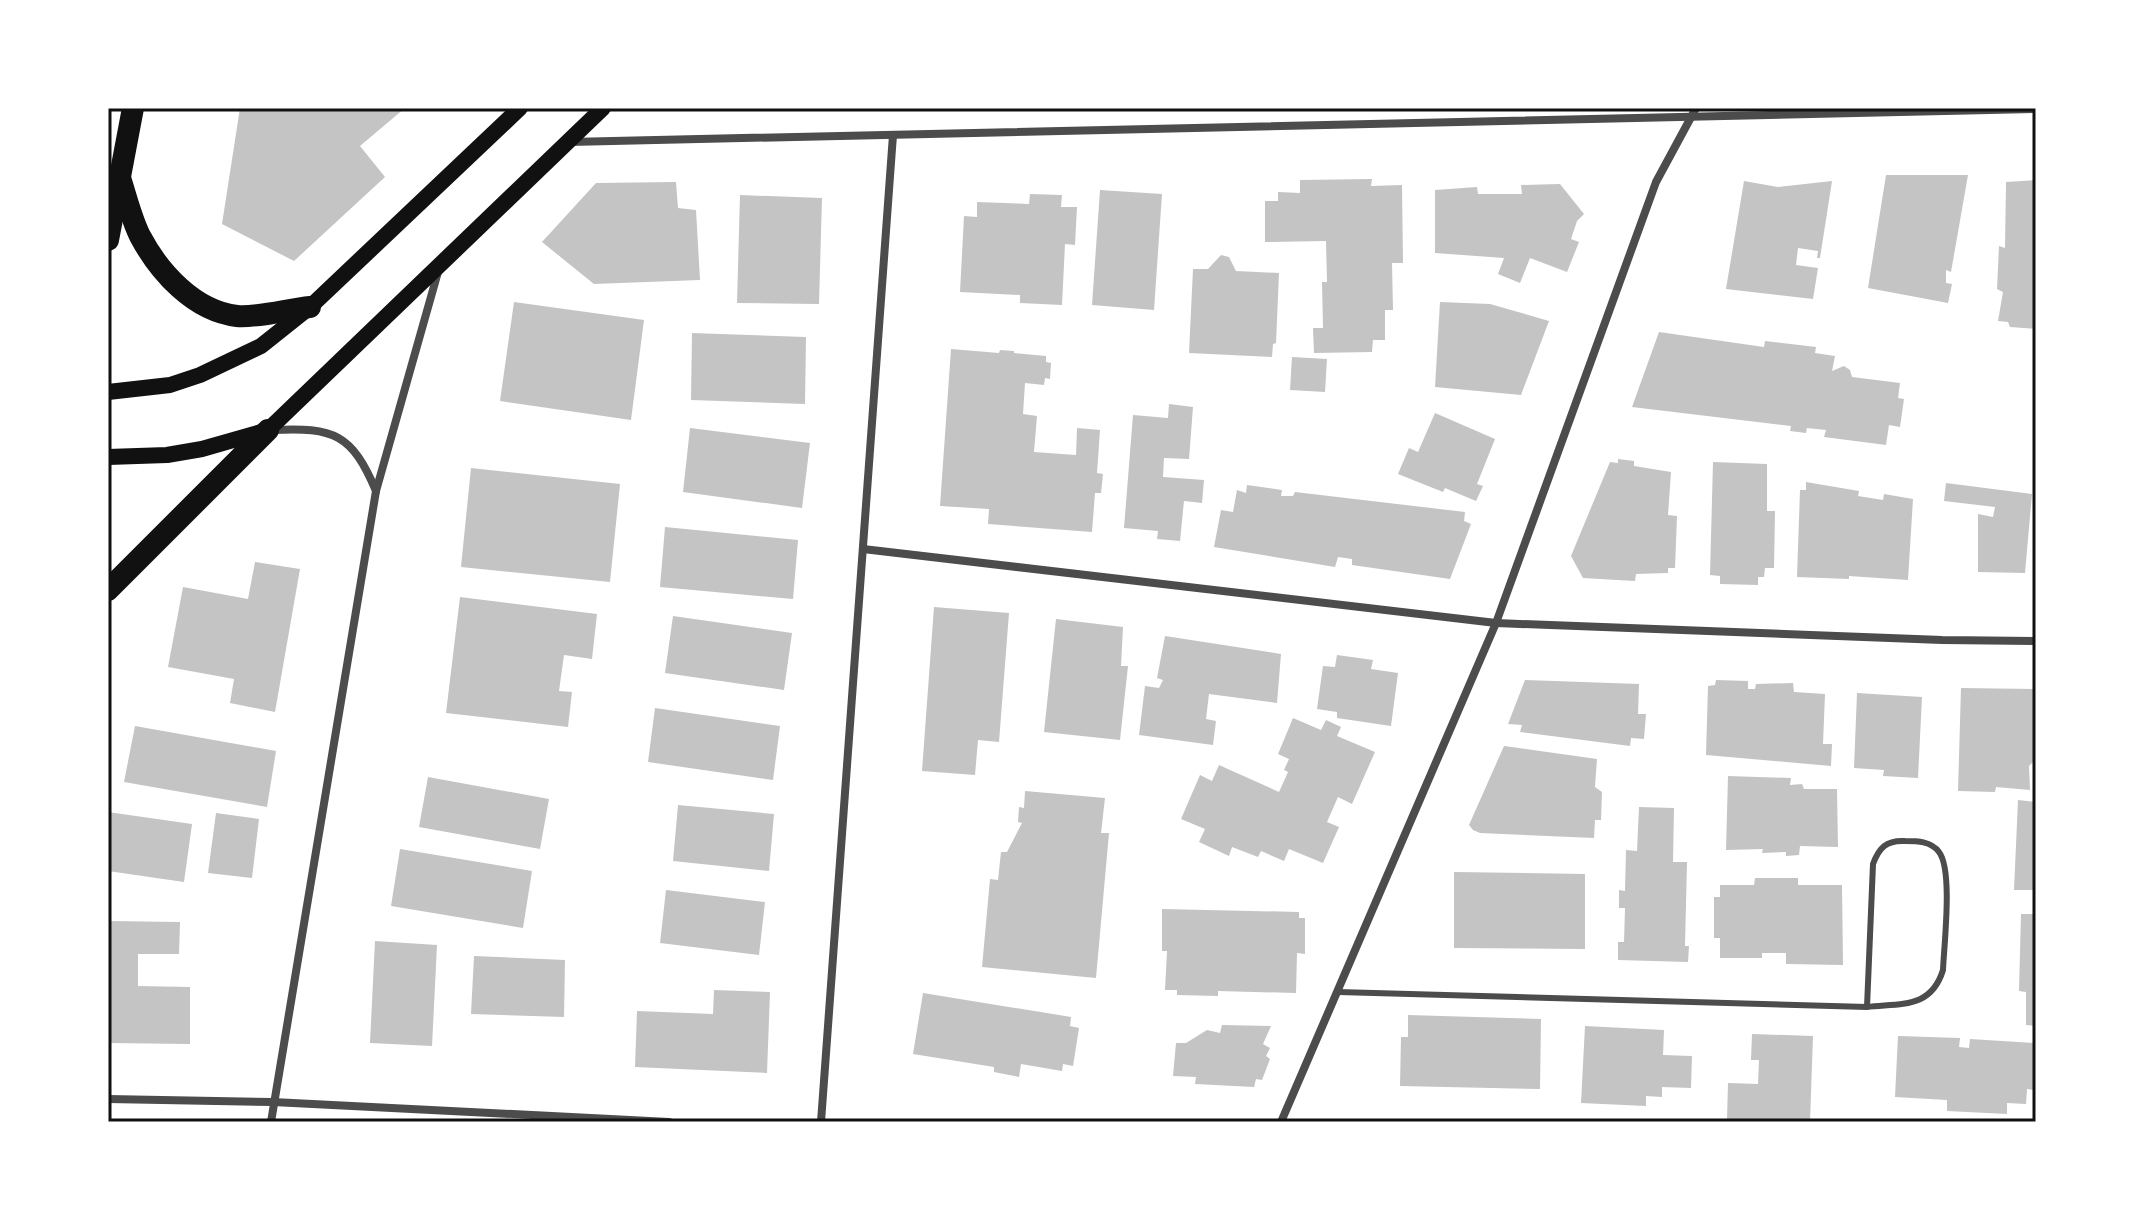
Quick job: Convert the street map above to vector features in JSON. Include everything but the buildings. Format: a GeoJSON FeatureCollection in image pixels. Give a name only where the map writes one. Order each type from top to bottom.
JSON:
{"type":"FeatureCollection","features":[{"type":"Feature","properties":{"kind":"highway"},"geometry":{"type":"LineString","coordinates":[[108,240],[133,108]]}},
{"type":"Feature","properties":{"kind":"highway"},"geometry":{"type":"LineString","coordinates":[[120,178],[139,235],[184,293],[237,316],[310,307]]}},
{"type":"Feature","properties":{"kind":"highway"},"geometry":{"type":"LineString","coordinates":[[108,590],[268,430]]}},
{"type":"Feature","properties":{"kind":"main road"},"geometry":{"type":"LineString","coordinates":[[108,392],[170,385],[200,375],[261,346],[310,307],[520,108]]}},
{"type":"Feature","properties":{"kind":"main road"},"geometry":{"type":"LineString","coordinates":[[108,457],[167,455],[202,449],[268,430],[603,108]]}},
{"type":"Feature","properties":{"kind":"street"},"geometry":{"type":"LineString","coordinates":[[1281,1122],[1496,623],[1656,182],[1696,108]]}},
{"type":"Feature","properties":{"kind":"street"},"geometry":{"type":"LineString","coordinates":[[567,142],[2036,109]]}},
{"type":"Feature","properties":{"kind":"street"},"geometry":{"type":"LineString","coordinates":[[821,1122],[893,135]]}},
{"type":"Feature","properties":{"kind":"street"},"geometry":{"type":"LineString","coordinates":[[271,1122],[376,491],[440,264]]}},
{"type":"Feature","properties":{"kind":"street"},"geometry":{"type":"LineString","coordinates":[[268,430],[322,431],[346,442],[362,459],[376,491]]}},
{"type":"Feature","properties":{"kind":"street"},"geometry":{"type":"LineString","coordinates":[[863,549],[1496,623],[2036,641]]}},
{"type":"Feature","properties":{"kind":"street"},"geometry":{"type":"LineString","coordinates":[[108,1099],[273,1102],[669,1122]]}},
{"type":"Feature","properties":{"kind":"lane"},"geometry":{"type":"LineString","coordinates":[[1338,992],[1867,1007],[1920,1001],[1939,984],[1943,970],[1947,869],[1938,850],[1923,841],[1894,840],[1879,849],[1873,864],[1867,1007]]}}]}
